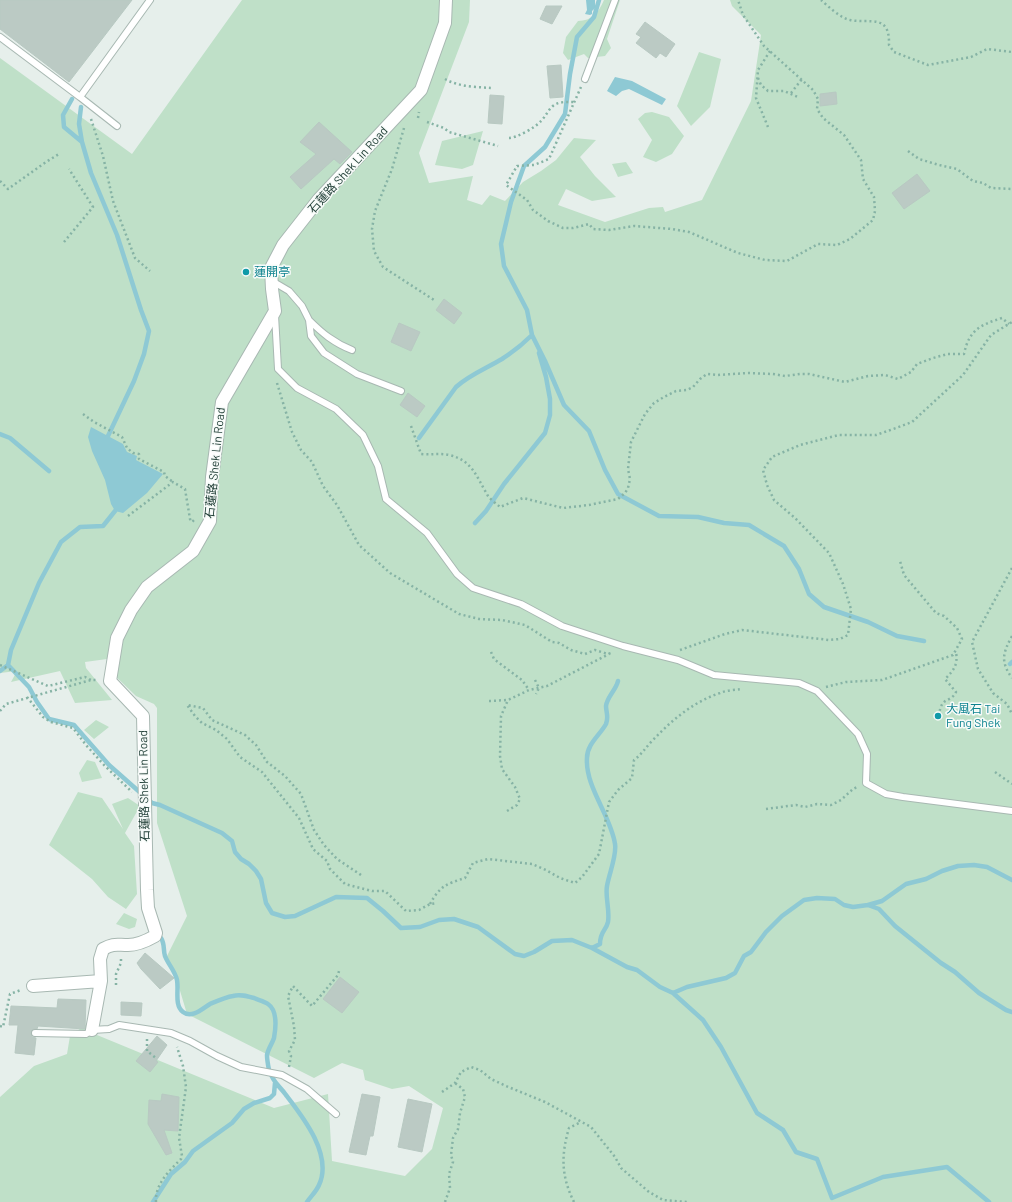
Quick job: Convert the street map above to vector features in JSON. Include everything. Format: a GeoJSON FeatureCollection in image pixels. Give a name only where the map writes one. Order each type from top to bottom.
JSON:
{"type":"FeatureCollection","features":[{"type":"Feature","properties":{"kind":"street","name":"石蓮路 Shek Lin Road"},"geometry":{"type":"LineString","coordinates":[[111,945],[129,945],[152,938],[156,933],[148,908],[142,716],[110,681],[117,638],[131,610],[147,587],[193,551],[210,521],[212,477],[222,402],[276,310],[272,289],[272,268],[283,245],[319,199],[421,90],[445,23],[446,0]]}},
{"type":"Feature","properties":{"kind":"street"},"geometry":{"type":"LineString","coordinates":[[92,1030],[101,982],[100,959],[103,949],[111,945]]}},
{"type":"Feature","properties":{"kind":"street"},"geometry":{"type":"LineString","coordinates":[[33,986],[101,982]]}},
{"type":"Feature","properties":{"kind":"lane"},"geometry":{"type":"LineString","coordinates":[[80,97],[150,0]]}},
{"type":"Feature","properties":{"kind":"lane"},"geometry":{"type":"LineString","coordinates":[[585,79],[615,0]]}},
{"type":"Feature","properties":{"kind":"lane"},"geometry":{"type":"LineString","coordinates":[[0,37],[117,126]]}},
{"type":"Feature","properties":{"kind":"lane"},"geometry":{"type":"LineString","coordinates":[[272,280],[289,291],[302,306],[308,320],[311,336],[324,353],[357,374],[401,391]]}},
{"type":"Feature","properties":{"kind":"lane"},"geometry":{"type":"LineString","coordinates":[[276,310],[278,369],[297,388],[336,409],[363,435],[378,466],[386,499],[427,533],[457,574],[473,588],[521,604],[562,626],[624,646],[678,660],[714,675],[799,682],[823,696],[858,734],[866,754],[866,783],[886,794],[1012,811]]}},
{"type":"Feature","properties":{"kind":"lane"},"geometry":{"type":"LineString","coordinates":[[308,320],[340,346],[352,350]]}},
{"type":"Feature","properties":{"kind":"lane"},"geometry":{"type":"LineString","coordinates":[[35,1033],[86,1034],[92,1030],[109,1029],[119,1025],[171,1033],[241,1067],[282,1075],[307,1089],[336,1114]]}},
{"type":"Feature","properties":{"kind":"path"},"geometry":{"type":"LineString","coordinates":[[585,79],[549,159],[534,165],[517,166],[506,185],[527,200],[533,210],[548,221],[563,228],[573,228],[589,224],[594,229],[609,230],[634,226],[689,232],[738,253],[765,260],[788,261],[818,244],[837,245],[850,238],[873,220],[875,211],[874,197],[863,179],[861,160],[844,135],[823,118],[817,109],[818,99],[813,90],[764,46],[743,15],[738,0]]}},
{"type":"Feature","properties":{"kind":"path"},"geometry":{"type":"LineString","coordinates":[[821,0],[835,12],[849,20],[875,21],[885,26],[889,35],[889,45],[894,52],[928,65],[971,57],[987,48],[1012,52]]}},
{"type":"Feature","properties":{"kind":"path"},"geometry":{"type":"LineString","coordinates":[[768,127],[756,98],[758,70],[770,51]]}},
{"type":"Feature","properties":{"kind":"path"},"geometry":{"type":"LineString","coordinates":[[758,78],[761,85],[768,91],[784,91],[798,97]]}},
{"type":"Feature","properties":{"kind":"path"},"geometry":{"type":"LineString","coordinates":[[445,79],[451,82],[473,87],[492,88]]}},
{"type":"Feature","properties":{"kind":"path"},"geometry":{"type":"LineString","coordinates":[[791,93],[802,79]]}},
{"type":"Feature","properties":{"kind":"path"},"geometry":{"type":"LineString","coordinates":[[86,101],[103,156],[113,201],[135,258],[150,271]]}},
{"type":"Feature","properties":{"kind":"path"},"geometry":{"type":"LineString","coordinates":[[509,138],[518,136],[540,122],[553,106],[560,103],[574,102]]}},
{"type":"Feature","properties":{"kind":"path"},"geometry":{"type":"LineString","coordinates":[[405,106],[408,117],[392,170],[375,211],[372,229],[374,251],[383,266],[434,300]]}},
{"type":"Feature","properties":{"kind":"path"},"geometry":{"type":"LineString","coordinates":[[427,122],[444,128],[448,132],[498,146]]}},
{"type":"Feature","properties":{"kind":"path"},"geometry":{"type":"LineString","coordinates":[[908,151],[919,159],[957,169],[973,181],[983,183],[991,188],[1012,189]]}},
{"type":"Feature","properties":{"kind":"path"},"geometry":{"type":"LineString","coordinates":[[0,181],[8,189],[59,154]]}},
{"type":"Feature","properties":{"kind":"path"},"geometry":{"type":"LineString","coordinates":[[64,242],[93,207],[69,169]]}},
{"type":"Feature","properties":{"kind":"path"},"geometry":{"type":"LineString","coordinates":[[411,426],[422,454],[450,455],[464,460],[481,482],[487,495],[500,507],[523,498],[563,508],[590,505],[618,499],[625,493],[630,479],[628,469],[631,442],[645,414],[654,403],[676,391],[687,390],[693,387],[707,374],[718,375],[754,373],[785,376],[808,374],[845,382],[868,376],[884,376],[898,379],[911,372],[917,364],[948,354],[964,354],[966,343],[973,332],[991,322],[1002,318],[1009,324]]}},
{"type":"Feature","properties":{"kind":"path"},"geometry":{"type":"LineString","coordinates":[[679,650],[725,634],[742,630],[829,640],[840,639],[848,635],[851,609],[843,584],[829,553],[795,518],[774,500],[767,485],[763,470],[772,457],[800,445],[838,435],[876,435],[912,422],[963,375],[991,335],[1012,322]]}},
{"type":"Feature","properties":{"kind":"path"},"geometry":{"type":"LineString","coordinates":[[278,369],[276,381],[292,432],[302,450],[312,462],[323,486],[337,505],[359,545],[390,573],[459,614],[525,625],[552,642],[559,643],[571,650],[585,654],[595,650],[608,654],[624,646]]}},
{"type":"Feature","properties":{"kind":"path"},"geometry":{"type":"LineString","coordinates":[[83,414],[94,422],[122,437],[127,448],[133,453],[139,454],[139,459],[164,472],[165,476],[185,489],[190,519],[192,522],[211,506]]}},
{"type":"Feature","properties":{"kind":"path"},"geometry":{"type":"LineString","coordinates":[[128,516],[173,482]]}},
{"type":"Feature","properties":{"kind":"path"},"geometry":{"type":"LineString","coordinates":[[814,690],[846,682],[882,680],[953,655],[956,651],[962,639],[957,628],[944,616],[936,613],[904,575],[900,561]]}},
{"type":"Feature","properties":{"kind":"path"},"geometry":{"type":"LineString","coordinates":[[1012,568],[972,642],[978,669],[992,693],[1007,704],[1012,714]]}},
{"type":"Feature","properties":{"kind":"path"},"geometry":{"type":"LineString","coordinates":[[1012,636],[1004,652],[1003,660],[1012,678]]}},
{"type":"Feature","properties":{"kind":"path"},"geometry":{"type":"LineString","coordinates":[[489,701],[508,700],[529,690],[547,686],[624,646]]}},
{"type":"Feature","properties":{"kind":"path"},"geometry":{"type":"LineString","coordinates":[[939,716],[940,706],[943,702],[955,695],[956,692],[945,679],[956,668],[956,651]]}},
{"type":"Feature","properties":{"kind":"path"},"geometry":{"type":"LineString","coordinates":[[492,652],[494,659],[522,680],[529,690]]}},
{"type":"Feature","properties":{"kind":"path"},"geometry":{"type":"LineString","coordinates":[[0,665],[48,686],[85,677],[91,680]]}},
{"type":"Feature","properties":{"kind":"path"},"geometry":{"type":"LineString","coordinates":[[430,904],[436,892],[448,883],[464,878],[473,863],[488,859],[532,864],[560,878],[575,883],[582,877],[599,854],[609,802],[618,790],[632,778],[634,760],[679,714],[701,701],[721,692],[750,688],[761,679]]}},
{"type":"Feature","properties":{"kind":"path"},"geometry":{"type":"LineString","coordinates":[[0,711],[6,704],[38,694],[91,680],[110,681]]}},
{"type":"Feature","properties":{"kind":"path"},"geometry":{"type":"LineString","coordinates":[[535,680],[539,688]]}},
{"type":"Feature","properties":{"kind":"path"},"geometry":{"type":"LineString","coordinates":[[536,694],[539,688]]}},
{"type":"Feature","properties":{"kind":"path"},"geometry":{"type":"LineString","coordinates":[[28,697],[43,717],[51,722],[73,728],[86,745],[118,780],[128,790],[145,801]]}},
{"type":"Feature","properties":{"kind":"path"},"geometry":{"type":"LineString","coordinates":[[507,811],[517,805],[520,800],[515,787],[502,769],[500,756],[501,716],[508,700]]}},
{"type":"Feature","properties":{"kind":"path"},"geometry":{"type":"LineString","coordinates":[[362,876],[338,859],[324,846],[314,830],[301,794],[285,776],[267,762],[256,745],[245,735],[212,720],[203,708],[187,705],[199,720],[216,730],[227,739],[240,757],[262,772],[299,818],[313,849],[327,861],[330,869],[345,884],[372,891],[385,891],[406,911],[419,910],[430,904],[437,903]]}},
{"type":"Feature","properties":{"kind":"path"},"geometry":{"type":"LineString","coordinates":[[996,772],[1012,784]]}},
{"type":"Feature","properties":{"kind":"path"},"geometry":{"type":"LineString","coordinates":[[766,809],[796,805],[805,807],[816,804],[831,804],[841,800],[852,789],[866,783]]}},
{"type":"Feature","properties":{"kind":"path"},"geometry":{"type":"LineString","coordinates":[[111,945],[121,959],[116,974],[116,985]]}},
{"type":"Feature","properties":{"kind":"path"},"geometry":{"type":"LineString","coordinates":[[282,1075],[288,1069],[291,1056],[289,1051],[295,1040],[294,1026],[288,996],[294,986],[312,1006],[338,975],[339,971]]}},
{"type":"Feature","properties":{"kind":"path"},"geometry":{"type":"LineString","coordinates":[[0,1026],[3,1027],[10,994],[33,986]]}},
{"type":"Feature","properties":{"kind":"path"},"geometry":{"type":"LineString","coordinates":[[147,1029],[147,1051],[156,1058]]}},
{"type":"Feature","properties":{"kind":"path"},"geometry":{"type":"LineString","coordinates":[[156,1202],[157,1189],[182,1156],[179,1138],[186,1087],[183,1066],[171,1033]]}},
{"type":"Feature","properties":{"kind":"path"},"geometry":{"type":"LineString","coordinates":[[442,1092],[455,1083],[461,1072],[471,1067],[480,1070],[491,1079],[546,1102],[591,1127],[615,1157],[621,1168],[649,1192],[663,1200],[687,1202]]}},
{"type":"Feature","properties":{"kind":"path"},"geometry":{"type":"LineString","coordinates":[[445,1202],[450,1188],[449,1174],[453,1162],[451,1155],[454,1138],[458,1129],[460,1113],[465,1097],[462,1089],[455,1083]]}},
{"type":"Feature","properties":{"kind":"path"},"geometry":{"type":"LineString","coordinates":[[574,1202],[563,1166],[564,1150],[569,1128],[581,1122]]}},
{"type":"Feature","properties":{"kind":"green space"},"geometry":{"type":"Polygon","coordinates":[[[242,0],[470,0],[469,22],[419,153],[429,183],[473,176],[467,200],[482,205],[490,195],[505,201],[523,182],[556,160],[574,138],[596,140],[580,157],[595,176],[616,197],[592,201],[566,189],[558,205],[605,222],[649,208],[663,207],[665,212],[702,200],[751,101],[761,35],[732,6],[730,0],[1012,0],[1012,1202],[0,1202],[0,1097],[34,1066],[67,1054],[70,1036],[91,1021],[97,1035],[274,1108],[328,1094],[332,1161],[405,1176],[432,1149],[443,1108],[409,1086],[392,1089],[365,1080],[363,1070],[342,1063],[314,1078],[187,1014],[178,984],[166,958],[187,916],[157,823],[157,708],[154,704],[136,696],[106,667],[107,659],[85,662],[86,668],[112,700],[75,703],[60,671],[11,682],[17,671],[0,673],[0,58],[132,154],[242,0]]]}},
{"type":"Feature","properties":{"kind":"green space"},"geometry":{"type":"Polygon","coordinates":[[[604,0],[620,0],[607,39],[611,48],[605,56],[588,58],[584,54],[568,60],[563,53],[566,37],[578,21],[591,18],[600,8],[604,0]]]}},
{"type":"Feature","properties":{"kind":"green space"},"geometry":{"type":"Polygon","coordinates":[[[699,52],[721,59],[710,107],[691,126],[677,106],[699,52]]]}},
{"type":"Feature","properties":{"kind":"green space"},"geometry":{"type":"Polygon","coordinates":[[[652,112],[669,117],[684,136],[672,154],[656,162],[643,157],[652,140],[638,119],[645,113],[652,112]]]}},
{"type":"Feature","properties":{"kind":"green space"},"geometry":{"type":"Polygon","coordinates":[[[483,131],[473,165],[462,169],[435,165],[442,141],[483,131]]]}},
{"type":"Feature","properties":{"kind":"green space"},"geometry":{"type":"Polygon","coordinates":[[[626,162],[633,173],[618,177],[612,164],[626,162]]]}},
{"type":"Feature","properties":{"kind":"green space"},"geometry":{"type":"Polygon","coordinates":[[[96,720],[109,727],[94,739],[84,730],[96,720]]]}},
{"type":"Feature","properties":{"kind":"green space"},"geometry":{"type":"Polygon","coordinates":[[[87,760],[95,762],[102,778],[82,782],[79,773],[87,760]]]}},
{"type":"Feature","properties":{"kind":"green space"},"geometry":{"type":"Polygon","coordinates":[[[78,792],[102,798],[123,829],[112,804],[128,798],[140,806],[125,833],[134,846],[137,894],[126,909],[108,897],[92,879],[49,845],[78,792]]]}},
{"type":"Feature","properties":{"kind":"green space"},"geometry":{"type":"Polygon","coordinates":[[[124,913],[137,919],[135,927],[129,929],[116,924],[124,913]]]}},
{"type":"Feature","properties":{"kind":"water"},"geometry":{"type":"Polygon","coordinates":[[[586,0],[595,0],[595,8],[590,15],[585,14],[587,10],[586,0]]]}},
{"type":"Feature","properties":{"kind":"water"},"geometry":{"type":"Polygon","coordinates":[[[615,77],[632,81],[666,99],[662,105],[629,89],[622,91],[616,96],[607,91],[615,77]]]}},
{"type":"Feature","properties":{"kind":"water"},"geometry":{"type":"Polygon","coordinates":[[[91,427],[123,444],[127,452],[137,456],[136,460],[163,474],[147,493],[123,513],[115,511],[111,504],[105,480],[92,451],[88,437],[91,427]]]}},
{"type":"Feature","properties":{"kind":"building"},"geometry":{"type":"Polygon","coordinates":[[[0,0],[132,0],[69,82],[0,29],[0,0]]]}},
{"type":"Feature","properties":{"kind":"building"},"geometry":{"type":"Polygon","coordinates":[[[546,6],[562,6],[552,24],[540,19],[546,6]]]}},
{"type":"Feature","properties":{"kind":"building"},"geometry":{"type":"Polygon","coordinates":[[[645,22],[675,44],[666,57],[660,53],[656,58],[636,43],[641,37],[636,34],[645,22]]]}},
{"type":"Feature","properties":{"kind":"building"},"geometry":{"type":"Polygon","coordinates":[[[561,65],[563,97],[550,98],[547,66],[561,65]]]}},
{"type":"Feature","properties":{"kind":"building"},"geometry":{"type":"Polygon","coordinates":[[[836,92],[837,104],[820,106],[820,94],[836,92]]]}},
{"type":"Feature","properties":{"kind":"building"},"geometry":{"type":"Polygon","coordinates":[[[490,95],[504,96],[502,124],[488,123],[490,95]]]}},
{"type":"Feature","properties":{"kind":"building"},"geometry":{"type":"Polygon","coordinates":[[[319,122],[352,152],[340,164],[334,159],[301,189],[290,177],[316,154],[300,142],[319,122]]]}},
{"type":"Feature","properties":{"kind":"building"},"geometry":{"type":"Polygon","coordinates":[[[917,174],[930,191],[904,209],[892,193],[917,174]]]}},
{"type":"Feature","properties":{"kind":"building"},"geometry":{"type":"Polygon","coordinates":[[[444,299],[462,313],[454,324],[436,310],[444,299]]]}},
{"type":"Feature","properties":{"kind":"building"},"geometry":{"type":"Polygon","coordinates":[[[399,323],[420,332],[411,351],[391,342],[399,323]]]}},
{"type":"Feature","properties":{"kind":"building"},"geometry":{"type":"Polygon","coordinates":[[[408,393],[425,406],[417,417],[400,405],[408,393]]]}},
{"type":"Feature","properties":{"kind":"building"},"geometry":{"type":"Polygon","coordinates":[[[145,953],[174,978],[160,989],[137,963],[145,953]]]}},
{"type":"Feature","properties":{"kind":"building"},"geometry":{"type":"Polygon","coordinates":[[[340,977],[359,992],[342,1013],[323,999],[340,977]]]}},
{"type":"Feature","properties":{"kind":"building"},"geometry":{"type":"Polygon","coordinates":[[[58,999],[86,1000],[85,1029],[38,1026],[37,1029],[33,1029],[31,1033],[32,1037],[36,1038],[34,1055],[15,1053],[18,1025],[9,1025],[11,1006],[57,1008],[58,999]]]}},
{"type":"Feature","properties":{"kind":"building"},"geometry":{"type":"Polygon","coordinates":[[[121,1002],[142,1003],[141,1016],[121,1015],[121,1002]]]}},
{"type":"Feature","properties":{"kind":"building"},"geometry":{"type":"Polygon","coordinates":[[[157,1036],[167,1045],[156,1061],[158,1062],[150,1072],[136,1061],[157,1036]]]}},
{"type":"Feature","properties":{"kind":"building"},"geometry":{"type":"Polygon","coordinates":[[[162,1094],[179,1097],[178,1131],[164,1130],[172,1153],[166,1155],[148,1124],[149,1100],[161,1101],[162,1094]]]}},
{"type":"Feature","properties":{"kind":"building"},"geometry":{"type":"Polygon","coordinates":[[[362,1094],[380,1097],[373,1136],[370,1136],[366,1155],[349,1152],[362,1094]]]}},
{"type":"Feature","properties":{"kind":"building"},"geometry":{"type":"Polygon","coordinates":[[[408,1099],[432,1104],[422,1152],[398,1147],[408,1099]]]}},
{"type":"Feature","properties":{"kind":"waterway"},"geometry":{"type":"LineString","coordinates":[[599,0],[594,17],[577,37],[570,74],[565,114],[545,147],[524,166],[511,202],[501,244],[504,266],[527,310],[532,335],[564,405],[589,431],[605,470],[618,494],[659,516],[698,517],[724,523],[749,525],[784,546],[799,569],[809,594],[824,607],[868,622],[897,636],[924,641]]}},
{"type":"Feature","properties":{"kind":"waterway"},"geometry":{"type":"LineString","coordinates":[[72,99],[63,115],[64,127],[82,142],[91,173],[117,235],[149,331],[144,354],[134,381],[108,436]]}},
{"type":"Feature","properties":{"kind":"waterway"},"geometry":{"type":"LineString","coordinates":[[81,107],[79,124],[82,142]]}},
{"type":"Feature","properties":{"kind":"waterway"},"geometry":{"type":"LineString","coordinates":[[419,438],[456,387],[472,375],[518,348],[532,335],[533,337]]}},
{"type":"Feature","properties":{"kind":"waterway"},"geometry":{"type":"LineString","coordinates":[[475,523],[486,511],[504,484],[545,433],[550,415],[550,399],[546,377],[539,353]]}},
{"type":"Feature","properties":{"kind":"waterway"},"geometry":{"type":"LineString","coordinates":[[0,434],[10,438],[49,471]]}},
{"type":"Feature","properties":{"kind":"waterway"},"geometry":{"type":"LineString","coordinates":[[0,671],[8,665],[11,650],[39,583],[61,542],[80,527],[103,526],[115,511]]}},
{"type":"Feature","properties":{"kind":"waterway"},"geometry":{"type":"LineString","coordinates":[[8,665],[29,687],[49,719],[74,725],[109,765],[152,803],[160,805],[222,833],[232,841],[235,852],[256,871],[261,879],[266,903],[272,913],[285,917],[295,916],[336,897],[367,898],[401,928],[420,927],[439,920],[454,919],[478,927],[515,954],[524,956],[552,941],[572,940],[592,948],[627,967],[637,970],[660,987],[673,993],[703,1020],[721,1047],[757,1113],[783,1130],[796,1152],[817,1159],[832,1198],[883,1177],[947,1167],[989,1202]]}},
{"type":"Feature","properties":{"kind":"waterway"},"geometry":{"type":"LineString","coordinates":[[592,948],[600,944],[601,936],[608,922],[607,890],[614,859],[615,844],[613,833],[590,780],[587,769],[587,758],[591,744],[606,724],[606,706],[618,681]]}},
{"type":"Feature","properties":{"kind":"waterway"},"geometry":{"type":"LineString","coordinates":[[868,905],[882,901],[906,884],[926,879],[942,871],[958,866],[974,865],[987,867],[1012,880]]}},
{"type":"Feature","properties":{"kind":"waterway"},"geometry":{"type":"LineString","coordinates":[[673,993],[687,987],[726,978],[735,973],[744,956],[751,952],[766,932],[782,916],[804,900],[817,898],[835,899],[844,905],[853,907],[868,905],[879,909],[895,926],[941,963],[955,972],[979,993],[1006,1010],[1012,1012]]}},
{"type":"Feature","properties":{"kind":"waterway"},"geometry":{"type":"LineString","coordinates":[[161,938],[165,956],[177,980],[180,1009],[186,1014],[194,1014],[210,1004],[227,997],[238,995],[254,998],[265,1002],[271,1007],[276,1020],[274,1038],[267,1055],[269,1070],[274,1081],[308,1125],[319,1149],[322,1161],[322,1173],[319,1185],[307,1202]]}},
{"type":"Feature","properties":{"kind":"waterway"},"geometry":{"type":"LineString","coordinates":[[153,1202],[171,1174],[185,1162],[193,1151],[232,1123],[244,1109],[254,1103],[270,1098],[274,1094],[275,1083]]}},
{"type":"Feature","properties":{"kind":"place","name":"蓮開亭"},"geometry":{"type":"Point","coordinates":[246,272]}},
{"type":"Feature","properties":{"kind":"place","name":"大風石 Tai Fung Shek"},"geometry":{"type":"Point","coordinates":[938,716]}}]}
